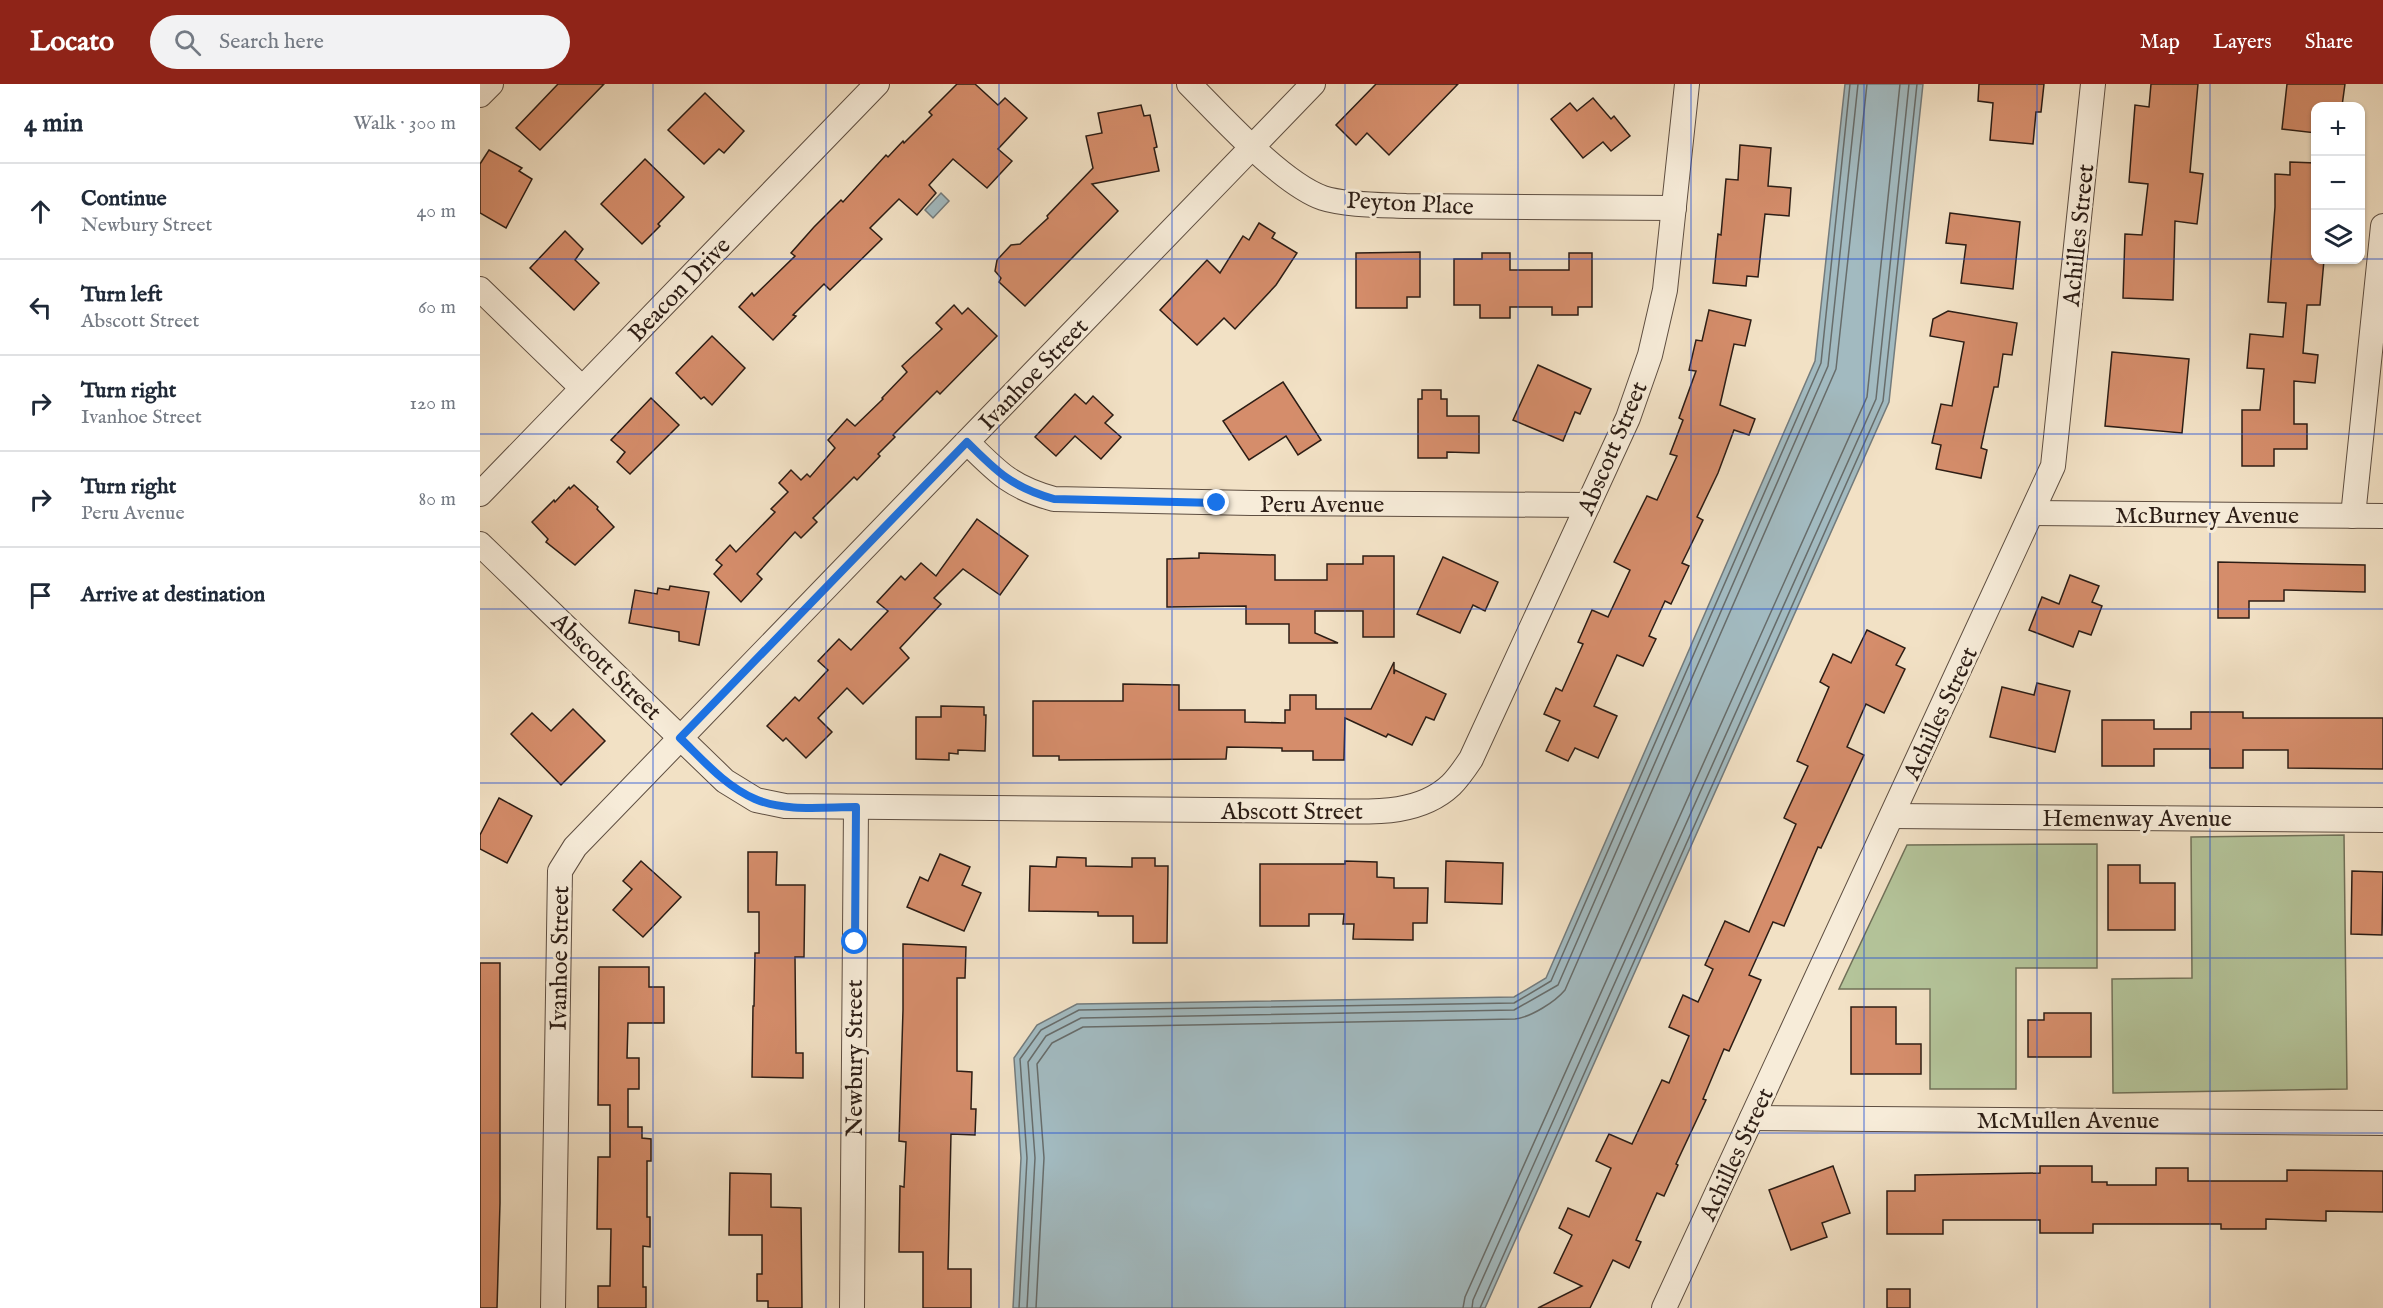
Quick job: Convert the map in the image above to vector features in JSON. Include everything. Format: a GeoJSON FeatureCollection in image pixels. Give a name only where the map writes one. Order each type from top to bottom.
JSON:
{"type":"FeatureCollection","features":[{"type":"Feature","properties":{"kind":"street"},"geometry":{"type":"LineString","coordinates":[[480,95],[491,84]]}},
{"type":"Feature","properties":{"kind":"street","name":"Beacon Drive"},"geometry":{"type":"LineString","coordinates":[[480,494],[877,84]]}},
{"type":"Feature","properties":{"kind":"street","name":"Peyton Place"},"geometry":{"type":"LineString","coordinates":[[1188,84],[1292,180],[1323,198],[1406,206],[1674,208]]}},
{"type":"Feature","properties":{"kind":"street","name":"Ivanhoe Street"},"geometry":{"type":"LineString","coordinates":[[552,1308],[560,871],[575,847],[1313,84]]}},
{"type":"Feature","properties":{"kind":"street","name":"Abscott Street"},"geometry":{"type":"LineString","coordinates":[[480,544],[729,784],[756,800],[785,806],[1383,812],[1421,804],[1451,785],[1471,759],[1628,418],[1650,355],[1665,290],[1687,84]]}},
{"type":"Feature","properties":{"kind":"street","name":"Achilles Street"},"geometry":{"type":"LineString","coordinates":[[1664,1308],[2053,466],[2093,84]]}},
{"type":"Feature","properties":{"kind":"street"},"geometry":{"type":"LineString","coordinates":[[2353,516],[2383,226]]}},
{"type":"Feature","properties":{"kind":"street"},"geometry":{"type":"LineString","coordinates":[[480,289],[582,388]]}},
{"type":"Feature","properties":{"kind":"street","name":"Peru Avenue"},"geometry":{"type":"LineString","coordinates":[[967,442],[1003,477],[1031,492],[1054,499],[1588,505]]}},
{"type":"Feature","properties":{"kind":"street","name":"McBurney Avenue"},"geometry":{"type":"LineString","coordinates":[[2032,513],[2383,516]]}},
{"type":"Feature","properties":{"kind":"street","name":"Newbury Street"},"geometry":{"type":"LineString","coordinates":[[852,1308],[856,807]]}},
{"type":"Feature","properties":{"kind":"street","name":"Hemenway Avenue"},"geometry":{"type":"LineString","coordinates":[[1892,816],[2383,820]]}},
{"type":"Feature","properties":{"kind":"street","name":"McMullen Avenue"},"geometry":{"type":"LineString","coordinates":[[1752,1118],[2383,1123]]}},
{"type":"Feature","properties":{"kind":"green space"},"geometry":{"type":"Polygon","coordinates":[[[2344,835],[2347,1089],[2113,1093],[2112,979],[2192,978],[2191,837],[2344,835]]]}},
{"type":"Feature","properties":{"kind":"green space"},"geometry":{"type":"Polygon","coordinates":[[[2097,844],[2097,968],[2016,968],[2016,1089],[1930,1089],[1930,989],[1839,989],[1907,845],[2097,844]]]}},
{"type":"Feature","properties":{"kind":"water"},"geometry":{"type":"Polygon","coordinates":[[[1845,84],[1923,84],[1889,402],[1485,1308],[1013,1308],[1021,1158],[1014,1058],[1037,1025],[1077,1004],[1514,997],[1546,978],[1815,361],[1845,84]]]}},
{"type":"Feature","properties":{"kind":"water"},"geometry":{"type":"Polygon","coordinates":[[[941,193],[949,201],[933,218],[925,210],[941,193]]]}},
{"type":"Feature","properties":{"kind":"building"},"geometry":{"type":"Polygon","coordinates":[[[558,84],[604,84],[540,150],[516,128],[558,84]]]}},
{"type":"Feature","properties":{"kind":"building"},"geometry":{"type":"Polygon","coordinates":[[[957,84],[975,84],[998,105],[1005,98],[1027,118],[998,149],[1012,161],[987,188],[953,159],[929,185],[936,193],[917,215],[899,199],[870,228],[882,239],[830,290],[824,284],[793,315],[796,316],[773,340],[739,307],[752,293],[754,296],[795,256],[791,253],[814,227],[841,200],[843,202],[886,155],[888,157],[932,115],[929,112],[957,84]]]}},
{"type":"Feature","properties":{"kind":"building"},"geometry":{"type":"Polygon","coordinates":[[[1376,84],[1458,84],[1389,155],[1367,133],[1356,145],[1336,125],[1376,84]]]}},
{"type":"Feature","properties":{"kind":"building"},"geometry":{"type":"Polygon","coordinates":[[[1979,84],[2044,84],[2041,112],[2036,112],[2033,144],[1990,140],[1993,103],[1978,101],[1979,84]]]}},
{"type":"Feature","properties":{"kind":"building"},"geometry":{"type":"Polygon","coordinates":[[[2151,84],[2198,84],[2190,172],[2203,174],[2197,224],[2175,221],[2173,300],[2123,298],[2125,234],[2142,235],[2148,184],[2129,182],[2135,105],[2149,107],[2151,84]]]}},
{"type":"Feature","properties":{"kind":"building"},"geometry":{"type":"Polygon","coordinates":[[[2287,84],[2345,84],[2343,102],[2311,102],[2311,132],[2282,129],[2287,84]]]}},
{"type":"Feature","properties":{"kind":"building"},"geometry":{"type":"Polygon","coordinates":[[[705,93],[744,131],[724,153],[719,149],[704,164],[668,130],[705,93]]]}},
{"type":"Feature","properties":{"kind":"building"},"geometry":{"type":"Polygon","coordinates":[[[1593,98],[1611,119],[1614,116],[1630,136],[1611,151],[1603,142],[1583,158],[1551,119],[1570,103],[1577,111],[1593,98]]]}},
{"type":"Feature","properties":{"kind":"building"},"geometry":{"type":"Polygon","coordinates":[[[1141,105],[1144,116],[1150,115],[1157,147],[1154,148],[1159,171],[1092,184],[1118,211],[1025,306],[999,282],[1001,278],[995,271],[997,260],[1011,245],[1020,244],[1048,218],[1047,216],[1093,168],[1086,136],[1102,133],[1098,113],[1141,105]]]}},
{"type":"Feature","properties":{"kind":"building"},"geometry":{"type":"Polygon","coordinates":[[[1740,145],[1771,148],[1768,186],[1791,188],[1789,216],[1765,214],[1758,277],[1747,276],[1746,286],[1713,283],[1718,234],[1721,235],[1726,179],[1738,180],[1740,145]]]}},
{"type":"Feature","properties":{"kind":"building"},"geometry":{"type":"Polygon","coordinates":[[[489,150],[522,168],[519,171],[532,179],[506,228],[480,213],[480,164],[489,150]]]}},
{"type":"Feature","properties":{"kind":"building"},"geometry":{"type":"Polygon","coordinates":[[[645,159],[684,197],[642,244],[601,204],[645,159]]]}},
{"type":"Feature","properties":{"kind":"building"},"geometry":{"type":"Polygon","coordinates":[[[2290,162],[2311,163],[2311,264],[2324,264],[2320,305],[2307,305],[2303,353],[2318,355],[2315,383],[2294,381],[2294,424],[2307,424],[2307,449],[2274,449],[2274,466],[2242,466],[2242,410],[2260,410],[2264,369],[2247,368],[2250,334],[2283,337],[2286,303],[2268,302],[2275,207],[2275,174],[2290,175],[2290,162]]]}},
{"type":"Feature","properties":{"kind":"building"},"geometry":{"type":"Polygon","coordinates":[[[1950,213],[2020,222],[2013,289],[1961,283],[1966,245],[1946,243],[1950,213]]]}},
{"type":"Feature","properties":{"kind":"building"},"geometry":{"type":"Polygon","coordinates":[[[1259,223],[1275,233],[1272,238],[1297,253],[1276,285],[1235,329],[1224,318],[1197,345],[1160,310],[1207,260],[1220,273],[1243,236],[1249,240],[1259,223]]]}},
{"type":"Feature","properties":{"kind":"building"},"geometry":{"type":"Polygon","coordinates":[[[565,231],[583,249],[575,260],[599,283],[574,310],[530,268],[565,231]]]}},
{"type":"Feature","properties":{"kind":"building"},"geometry":{"type":"Polygon","coordinates":[[[1420,252],[1420,297],[1407,297],[1407,308],[1356,308],[1356,253],[1420,252]]]}},
{"type":"Feature","properties":{"kind":"building"},"geometry":{"type":"Polygon","coordinates":[[[1482,253],[1510,253],[1510,270],[1569,270],[1569,253],[1592,253],[1592,307],[1578,307],[1578,315],[1552,315],[1552,307],[1510,307],[1510,318],[1480,318],[1480,305],[1454,305],[1454,259],[1482,259],[1482,253]]]}},
{"type":"Feature","properties":{"kind":"building"},"geometry":{"type":"Polygon","coordinates":[[[954,305],[962,314],[968,308],[997,336],[940,394],[937,391],[893,435],[895,437],[878,454],[880,456],[857,480],[854,477],[813,518],[817,522],[801,538],[795,532],[757,574],[762,579],[741,602],[714,574],[722,565],[716,560],[730,545],[736,552],[775,512],[771,509],[788,492],[779,483],[791,470],[801,480],[807,474],[810,477],[835,448],[828,440],[847,419],[855,426],[883,399],[907,372],[902,366],[942,329],[936,323],[954,305]]]}},
{"type":"Feature","properties":{"kind":"building"},"geometry":{"type":"Polygon","coordinates":[[[1709,310],[1751,320],[1745,346],[1734,344],[1720,405],[1755,419],[1749,435],[1734,430],[1718,473],[1697,517],[1703,520],[1682,563],[1689,566],[1671,604],[1665,601],[1649,636],[1656,639],[1643,666],[1617,655],[1594,706],[1617,716],[1598,758],[1575,748],[1568,761],[1546,751],[1560,721],[1544,714],[1556,688],[1562,691],[1583,644],[1578,642],[1592,610],[1608,617],[1630,570],[1614,562],[1647,496],[1657,500],[1677,456],[1670,454],[1683,420],[1679,418],[1696,371],[1689,370],[1696,340],[1702,341],[1709,310]]]}},
{"type":"Feature","properties":{"kind":"building"},"geometry":{"type":"Polygon","coordinates":[[[1948,311],[2017,323],[2012,355],[2003,354],[1998,387],[1994,387],[1981,448],[1987,450],[1981,478],[1936,469],[1941,445],[1932,443],[1941,404],[1952,406],[1964,342],[1930,336],[1933,319],[1948,311]]]}},
{"type":"Feature","properties":{"kind":"building"},"geometry":{"type":"Polygon","coordinates":[[[712,336],[745,368],[712,405],[704,397],[701,399],[676,373],[712,336]]]}},
{"type":"Feature","properties":{"kind":"building"},"geometry":{"type":"Polygon","coordinates":[[[2112,352],[2189,359],[2182,433],[2105,426],[2112,352]]]}},
{"type":"Feature","properties":{"kind":"building"},"geometry":{"type":"Polygon","coordinates":[[[1538,365],[1591,389],[1580,414],[1575,412],[1563,441],[1513,420],[1538,365]]]}},
{"type":"Feature","properties":{"kind":"building"},"geometry":{"type":"Polygon","coordinates":[[[1283,382],[1321,440],[1298,455],[1286,436],[1249,460],[1223,421],[1283,382]]]}},
{"type":"Feature","properties":{"kind":"building"},"geometry":{"type":"Polygon","coordinates":[[[1422,390],[1441,390],[1441,399],[1447,399],[1447,416],[1479,416],[1479,453],[1447,452],[1447,458],[1418,458],[1418,399],[1422,399],[1422,390]]]}},
{"type":"Feature","properties":{"kind":"building"},"geometry":{"type":"Polygon","coordinates":[[[1075,394],[1086,404],[1093,396],[1113,415],[1105,423],[1121,437],[1101,459],[1075,436],[1056,456],[1035,437],[1075,394]]]}},
{"type":"Feature","properties":{"kind":"building"},"geometry":{"type":"Polygon","coordinates":[[[651,398],[679,425],[630,474],[617,462],[625,452],[611,440],[651,398]]]}},
{"type":"Feature","properties":{"kind":"building"},"geometry":{"type":"Polygon","coordinates":[[[574,485],[598,507],[597,509],[614,527],[575,565],[546,542],[548,539],[532,522],[554,500],[555,502],[569,487],[570,489],[574,485]]]}},
{"type":"Feature","properties":{"kind":"building"},"geometry":{"type":"Polygon","coordinates":[[[977,519],[1028,556],[1000,595],[963,569],[934,598],[941,604],[900,648],[909,658],[863,704],[847,688],[818,718],[832,732],[806,758],[786,738],[783,741],[767,726],[795,697],[799,701],[828,670],[818,661],[839,639],[851,650],[888,611],[877,602],[901,576],[905,580],[921,563],[936,576],[977,519]]]}},
{"type":"Feature","properties":{"kind":"building"},"geometry":{"type":"Polygon","coordinates":[[[1199,553],[1275,555],[1275,580],[1327,580],[1327,564],[1363,564],[1363,556],[1394,556],[1394,637],[1363,637],[1363,611],[1315,611],[1315,633],[1338,643],[1289,643],[1289,624],[1246,624],[1246,606],[1167,607],[1167,559],[1199,558],[1199,553]]]}},
{"type":"Feature","properties":{"kind":"building"},"geometry":{"type":"Polygon","coordinates":[[[1443,557],[1498,582],[1485,611],[1473,605],[1460,633],[1417,614],[1443,557]]]}},
{"type":"Feature","properties":{"kind":"building"},"geometry":{"type":"Polygon","coordinates":[[[2218,562],[2365,565],[2365,592],[2284,590],[2284,601],[2249,601],[2249,618],[2218,618],[2218,562]]]}},
{"type":"Feature","properties":{"kind":"building"},"geometry":{"type":"Polygon","coordinates":[[[2070,575],[2099,586],[2092,602],[2102,606],[2091,635],[2079,631],[2073,647],[2029,630],[2042,597],[2059,604],[2070,575]]]}},
{"type":"Feature","properties":{"kind":"building"},"geometry":{"type":"Polygon","coordinates":[[[670,586],[709,592],[699,645],[679,641],[679,632],[629,623],[635,590],[657,594],[658,588],[669,590],[670,586]]]}},
{"type":"Feature","properties":{"kind":"building"},"geometry":{"type":"Polygon","coordinates":[[[1867,630],[1905,648],[1896,665],[1905,669],[1884,713],[1866,704],[1847,747],[1864,755],[1821,848],[1818,847],[1784,926],[1773,922],[1749,975],[1761,980],[1729,1051],[1724,1049],[1703,1099],[1706,1100],[1676,1164],[1678,1165],[1664,1196],[1657,1193],[1636,1240],[1641,1242],[1629,1268],[1613,1260],[1590,1308],[1538,1308],[1582,1286],[1554,1273],[1572,1235],[1559,1228],[1568,1208],[1589,1217],[1611,1168],[1596,1161],[1609,1134],[1632,1144],[1662,1080],[1669,1083],[1689,1036],[1669,1027],[1683,995],[1698,1002],[1713,969],[1705,965],[1725,921],[1749,932],[1796,824],[1784,818],[1808,766],[1797,761],[1829,687],[1820,682],[1833,654],[1851,663],[1867,630]]]}},
{"type":"Feature","properties":{"kind":"building"},"geometry":{"type":"Polygon","coordinates":[[[1394,662],[1394,674],[1395,670],[1446,694],[1434,720],[1426,717],[1412,745],[1388,734],[1386,737],[1345,718],[1344,760],[1313,760],[1313,751],[1227,747],[1226,759],[1059,760],[1059,756],[1033,756],[1033,701],[1123,701],[1123,684],[1179,685],[1179,710],[1245,710],[1245,722],[1285,723],[1285,710],[1290,710],[1290,695],[1316,695],[1316,709],[1371,709],[1394,662]]]}},
{"type":"Feature","properties":{"kind":"building"},"geometry":{"type":"Polygon","coordinates":[[[2037,683],[2070,691],[2055,752],[1990,737],[2002,687],[2034,695],[2037,683]]]}},
{"type":"Feature","properties":{"kind":"building"},"geometry":{"type":"Polygon","coordinates":[[[941,706],[984,707],[984,715],[986,715],[985,751],[958,750],[958,754],[949,753],[949,760],[916,759],[916,717],[941,717],[941,706]]]}},
{"type":"Feature","properties":{"kind":"building"},"geometry":{"type":"Polygon","coordinates":[[[573,709],[605,741],[561,785],[511,734],[532,713],[551,731],[573,709]]]}},
{"type":"Feature","properties":{"kind":"building"},"geometry":{"type":"Polygon","coordinates":[[[2191,712],[2243,712],[2243,718],[2383,718],[2383,769],[2288,768],[2288,750],[2243,750],[2243,768],[2210,768],[2210,749],[2154,749],[2154,766],[2102,766],[2102,720],[2154,720],[2154,729],[2191,729],[2191,712]]]}},
{"type":"Feature","properties":{"kind":"building"},"geometry":{"type":"Polygon","coordinates":[[[499,798],[532,816],[507,863],[480,849],[480,835],[499,798]]]}},
{"type":"Feature","properties":{"kind":"building"},"geometry":{"type":"Polygon","coordinates":[[[748,852],[777,852],[776,885],[805,885],[804,957],[795,957],[796,1053],[803,1053],[803,1078],[752,1077],[755,953],[759,953],[759,912],[748,912],[748,852]]]}},
{"type":"Feature","properties":{"kind":"building"},"geometry":{"type":"Polygon","coordinates":[[[940,854],[970,867],[962,885],[981,893],[964,931],[907,907],[920,877],[928,881],[940,854]]]}},
{"type":"Feature","properties":{"kind":"building"},"geometry":{"type":"Polygon","coordinates":[[[1057,857],[1086,858],[1086,866],[1132,867],[1132,858],[1155,858],[1155,866],[1168,866],[1167,943],[1133,943],[1133,916],[1098,916],[1098,912],[1029,911],[1030,866],[1056,867],[1057,857]]]}},
{"type":"Feature","properties":{"kind":"building"},"geometry":{"type":"Polygon","coordinates":[[[641,861],[681,897],[643,937],[613,910],[632,889],[623,881],[641,861]]]}},
{"type":"Feature","properties":{"kind":"building"},"geometry":{"type":"Polygon","coordinates":[[[1345,861],[1377,862],[1377,877],[1394,878],[1394,888],[1428,888],[1427,923],[1413,923],[1413,940],[1353,939],[1354,924],[1343,924],[1344,914],[1309,914],[1309,926],[1260,926],[1260,864],[1345,864],[1345,861]]]}},
{"type":"Feature","properties":{"kind":"building"},"geometry":{"type":"Polygon","coordinates":[[[1446,861],[1503,863],[1502,904],[1445,902],[1446,861]]]}},
{"type":"Feature","properties":{"kind":"building"},"geometry":{"type":"Polygon","coordinates":[[[2108,865],[2140,865],[2140,883],[2175,883],[2175,930],[2108,930],[2108,865]]]}},
{"type":"Feature","properties":{"kind":"building"},"geometry":{"type":"Polygon","coordinates":[[[2352,871],[2383,872],[2382,935],[2351,934],[2352,871]]]}},
{"type":"Feature","properties":{"kind":"building"},"geometry":{"type":"Polygon","coordinates":[[[903,944],[966,947],[965,978],[957,978],[957,1071],[972,1072],[971,1109],[976,1109],[975,1135],[951,1134],[948,1269],[971,1269],[971,1308],[923,1308],[923,1252],[899,1252],[900,1186],[904,1187],[906,1142],[899,1141],[903,944]]]}},
{"type":"Feature","properties":{"kind":"building"},"geometry":{"type":"Polygon","coordinates":[[[480,963],[500,963],[500,1203],[497,1308],[480,1308],[480,963]]]}},
{"type":"Feature","properties":{"kind":"building"},"geometry":{"type":"Polygon","coordinates":[[[599,967],[649,967],[649,987],[664,987],[664,1023],[628,1023],[627,1058],[639,1058],[639,1089],[628,1089],[628,1127],[642,1127],[642,1138],[651,1139],[651,1161],[647,1161],[647,1217],[650,1217],[650,1247],[643,1246],[643,1287],[646,1287],[646,1308],[598,1308],[598,1286],[610,1286],[611,1229],[597,1229],[598,1157],[610,1157],[610,1105],[598,1105],[599,967]]]}},
{"type":"Feature","properties":{"kind":"building"},"geometry":{"type":"Polygon","coordinates":[[[1851,1007],[1896,1007],[1896,1044],[1921,1044],[1921,1074],[1851,1074],[1851,1007]]]}},
{"type":"Feature","properties":{"kind":"building"},"geometry":{"type":"Polygon","coordinates":[[[2044,1013],[2091,1013],[2091,1057],[2028,1057],[2028,1020],[2044,1020],[2044,1013]]]}},
{"type":"Feature","properties":{"kind":"building"},"geometry":{"type":"Polygon","coordinates":[[[1833,1166],[1850,1213],[1822,1223],[1827,1237],[1791,1250],[1769,1190],[1833,1166]]]}},
{"type":"Feature","properties":{"kind":"building"},"geometry":{"type":"Polygon","coordinates":[[[2040,1166],[2092,1166],[2092,1182],[2107,1182],[2107,1185],[2156,1185],[2156,1168],[2188,1168],[2188,1181],[2287,1181],[2287,1170],[2383,1171],[2383,1212],[2326,1211],[2326,1221],[2266,1219],[2266,1229],[2221,1229],[2221,1224],[2093,1224],[2093,1233],[2040,1233],[2040,1220],[1943,1220],[1943,1234],[1887,1234],[1887,1191],[1915,1191],[1915,1175],[2040,1173],[2040,1166]]]}},
{"type":"Feature","properties":{"kind":"building"},"geometry":{"type":"Polygon","coordinates":[[[730,1173],[771,1174],[771,1207],[801,1208],[802,1308],[768,1308],[768,1301],[757,1301],[757,1274],[762,1274],[762,1235],[729,1235],[730,1173]]]}},
{"type":"Feature","properties":{"kind":"building"},"geometry":{"type":"Polygon","coordinates":[[[1887,1289],[1910,1289],[1910,1308],[1887,1308],[1887,1289]]]}},
{"type":"Feature","properties":{"kind":"route"},"geometry":{"type":"LineString","coordinates":[[855,942],[856,807],[785,806],[756,800],[729,784],[680,738],[967,442],[1003,477],[1031,492],[1054,499],[1217,503]]}}]}
